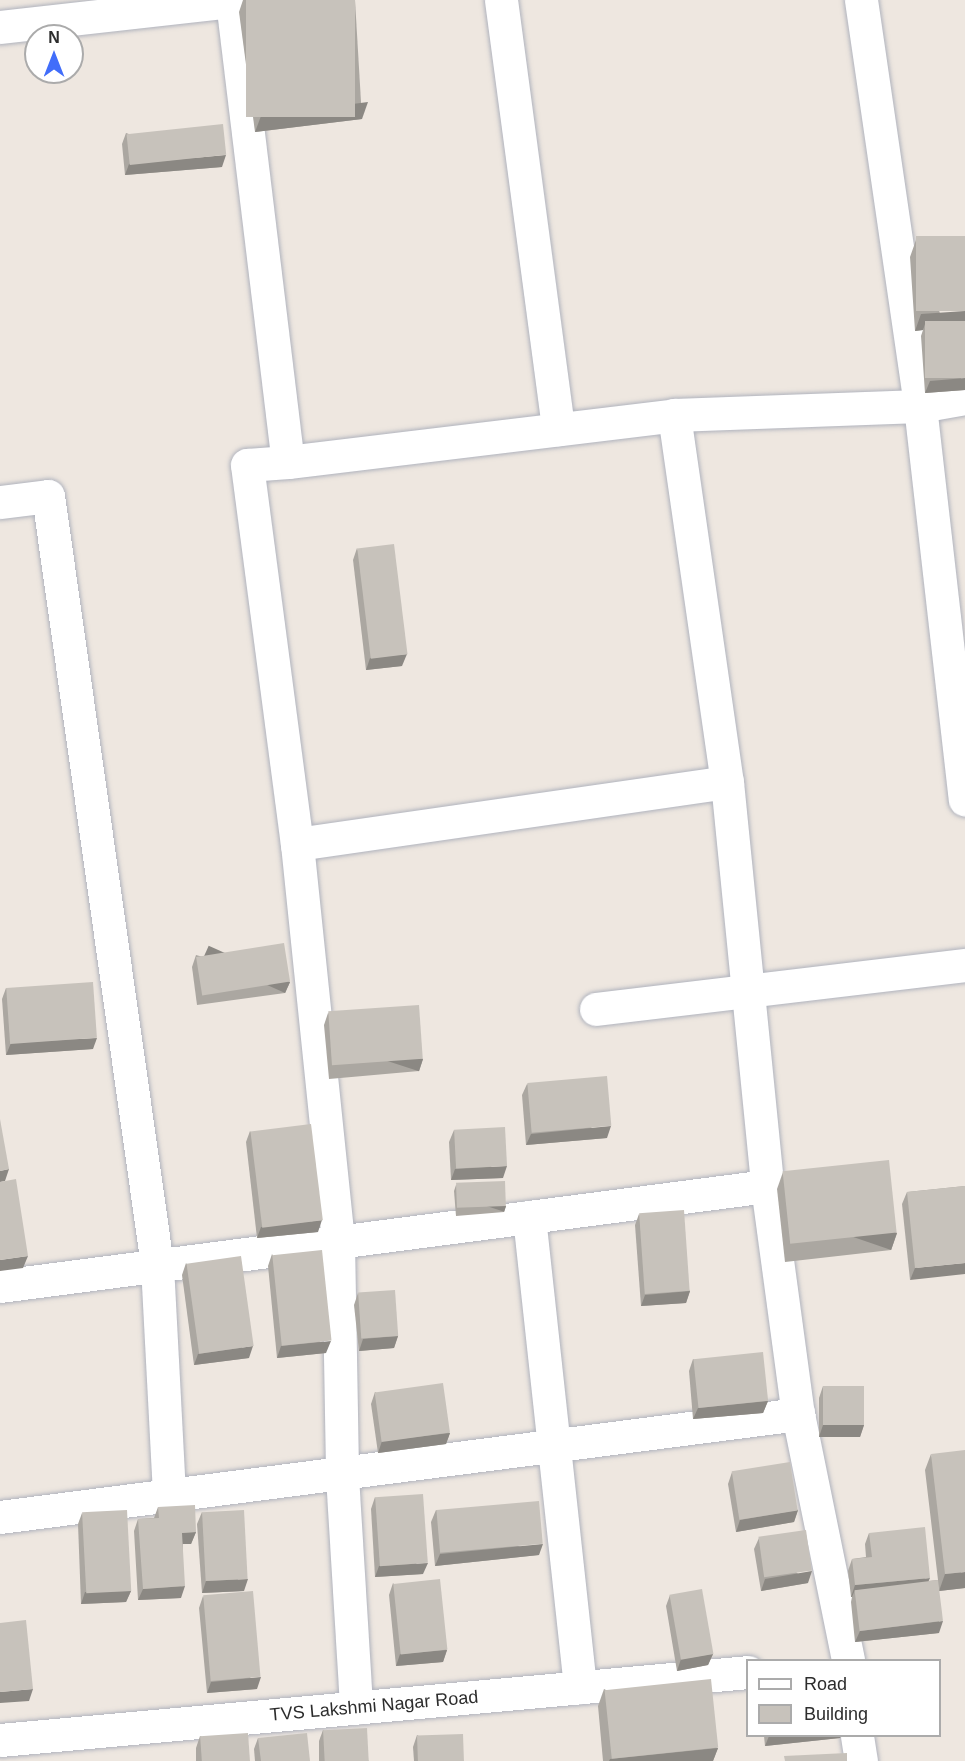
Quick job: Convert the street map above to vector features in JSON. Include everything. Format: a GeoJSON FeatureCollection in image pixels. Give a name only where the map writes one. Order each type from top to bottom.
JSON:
{"type":"FeatureCollection","features":[{"type":"Feature","properties":{"kind":"street"},"geometry":{"type":"LineString","coordinates":[[0,27],[98,7],[237,0],[288,462]]}},
{"type":"Feature","properties":{"kind":"street"},"geometry":{"type":"LineString","coordinates":[[501,0],[558,429]]}},
{"type":"Feature","properties":{"kind":"street"},"geometry":{"type":"LineString","coordinates":[[861,0],[920,406],[965,798]]}},
{"type":"Feature","properties":{"kind":"street"},"geometry":{"type":"LineString","coordinates":[[356,1708],[342,1476],[339,1241],[297,844],[248,465],[674,415],[920,406],[965,398]]}},
{"type":"Feature","properties":{"kind":"street"},"geometry":{"type":"LineString","coordinates":[[674,415],[727,782],[767,1186],[798,1414],[848,1659]]}},
{"type":"Feature","properties":{"kind":"street"},"geometry":{"type":"LineString","coordinates":[[0,502],[48,496],[157,1265],[169,1496]]}},
{"type":"Feature","properties":{"kind":"street"},"geometry":{"type":"LineString","coordinates":[[297,844],[727,782]]}},
{"type":"Feature","properties":{"kind":"street"},"geometry":{"type":"LineString","coordinates":[[596,1009],[748,989],[965,965]]}},
{"type":"Feature","properties":{"kind":"street"},"geometry":{"type":"LineString","coordinates":[[0,1286],[767,1186]]}},
{"type":"Feature","properties":{"kind":"street"},"geometry":{"type":"LineString","coordinates":[[529,1217],[552,1448],[580,1687]]}},
{"type":"Feature","properties":{"kind":"street"},"geometry":{"type":"LineString","coordinates":[[0,1516],[342,1476],[798,1414]]}},
{"type":"Feature","properties":{"kind":"street","name":"TVS Lakshmi Nagar Road"},"geometry":{"type":"LineString","coordinates":[[0,1740],[746,1672]]}},
{"type":"Feature","properties":{"kind":"street"},"geometry":{"type":"LineString","coordinates":[[857,1737],[861,1761]]}},
{"type":"Feature","properties":{"kind":"building"},"geometry":{"type":"Polygon","coordinates":[[[246,0],[355,0],[355,117],[246,117],[246,0]]]}},
{"type":"Feature","properties":{"kind":"building"},"geometry":{"type":"Polygon","coordinates":[[[223,124],[226,155],[130,165],[127,134],[223,124]]]}},
{"type":"Feature","properties":{"kind":"building"},"geometry":{"type":"Polygon","coordinates":[[[916,236],[965,236],[965,311],[916,311],[916,236]]]}},
{"type":"Feature","properties":{"kind":"building"},"geometry":{"type":"Polygon","coordinates":[[[925,321],[965,321],[965,378],[925,378],[925,321]]]}},
{"type":"Feature","properties":{"kind":"building"},"geometry":{"type":"Polygon","coordinates":[[[394,544],[408,654],[371,659],[357,549],[394,544]]]}},
{"type":"Feature","properties":{"kind":"building"},"geometry":{"type":"Polygon","coordinates":[[[284,943],[290,982],[202,995],[196,957],[284,943]]]}},
{"type":"Feature","properties":{"kind":"building"},"geometry":{"type":"Polygon","coordinates":[[[93,982],[97,1038],[10,1044],[6,988],[93,982]]]}},
{"type":"Feature","properties":{"kind":"building"},"geometry":{"type":"Polygon","coordinates":[[[419,1005],[423,1059],[332,1065],[328,1011],[419,1005]]]}},
{"type":"Feature","properties":{"kind":"building"},"geometry":{"type":"Polygon","coordinates":[[[607,1076],[611,1126],[532,1133],[527,1083],[607,1076]]]}},
{"type":"Feature","properties":{"kind":"building"},"geometry":{"type":"Polygon","coordinates":[[[0,1119],[9,1169],[0,1171],[0,1119]]]}},
{"type":"Feature","properties":{"kind":"building"},"geometry":{"type":"Polygon","coordinates":[[[311,1124],[323,1220],[262,1228],[250,1131],[311,1124]]]}},
{"type":"Feature","properties":{"kind":"building"},"geometry":{"type":"Polygon","coordinates":[[[505,1127],[507,1166],[456,1169],[454,1130],[505,1127]]]}},
{"type":"Feature","properties":{"kind":"building"},"geometry":{"type":"Polygon","coordinates":[[[889,1160],[897,1233],[790,1244],[783,1171],[889,1160]]]}},
{"type":"Feature","properties":{"kind":"building"},"geometry":{"type":"Polygon","coordinates":[[[16,1179],[28,1256],[0,1260],[0,1182],[16,1179]]]}},
{"type":"Feature","properties":{"kind":"building"},"geometry":{"type":"Polygon","coordinates":[[[505,1181],[506,1206],[457,1208],[456,1183],[505,1181]]]}},
{"type":"Feature","properties":{"kind":"building"},"geometry":{"type":"Polygon","coordinates":[[[965,1186],[965,1263],[915,1268],[907,1192],[965,1186]]]}},
{"type":"Feature","properties":{"kind":"building"},"geometry":{"type":"Polygon","coordinates":[[[684,1210],[690,1291],[645,1294],[639,1213],[684,1210]]]}},
{"type":"Feature","properties":{"kind":"building"},"geometry":{"type":"Polygon","coordinates":[[[322,1250],[332,1341],[282,1346],[272,1255],[322,1250]]]}},
{"type":"Feature","properties":{"kind":"building"},"geometry":{"type":"Polygon","coordinates":[[[241,1256],[254,1346],[199,1354],[187,1264],[241,1256]]]}},
{"type":"Feature","properties":{"kind":"building"},"geometry":{"type":"Polygon","coordinates":[[[395,1290],[398,1336],[361,1338],[358,1293],[395,1290]]]}},
{"type":"Feature","properties":{"kind":"building"},"geometry":{"type":"Polygon","coordinates":[[[763,1352],[768,1401],[699,1408],[693,1359],[763,1352]]]}},
{"type":"Feature","properties":{"kind":"building"},"geometry":{"type":"Polygon","coordinates":[[[443,1383],[450,1433],[382,1442],[375,1393],[443,1383]]]}},
{"type":"Feature","properties":{"kind":"building"},"geometry":{"type":"Polygon","coordinates":[[[823,1386],[864,1386],[864,1425],[823,1425],[823,1386]]]}},
{"type":"Feature","properties":{"kind":"building"},"geometry":{"type":"Polygon","coordinates":[[[965,1450],[965,1572],[945,1574],[931,1454],[965,1450]]]}},
{"type":"Feature","properties":{"kind":"building"},"geometry":{"type":"Polygon","coordinates":[[[790,1462],[798,1510],[739,1520],[732,1471],[790,1462]]]}},
{"type":"Feature","properties":{"kind":"building"},"geometry":{"type":"Polygon","coordinates":[[[423,1494],[428,1563],[380,1566],[375,1497],[423,1494]]]}},
{"type":"Feature","properties":{"kind":"building"},"geometry":{"type":"Polygon","coordinates":[[[539,1501],[543,1544],[440,1553],[436,1510],[539,1501]]]}},
{"type":"Feature","properties":{"kind":"building"},"geometry":{"type":"Polygon","coordinates":[[[195,1505],[196,1532],[182,1533],[185,1586],[143,1589],[138,1519],[159,1518],[158,1507],[195,1505]]]}},
{"type":"Feature","properties":{"kind":"building"},"geometry":{"type":"Polygon","coordinates":[[[127,1510],[131,1591],[86,1593],[82,1512],[127,1510]]]}},
{"type":"Feature","properties":{"kind":"building"},"geometry":{"type":"Polygon","coordinates":[[[244,1510],[248,1579],[206,1581],[202,1512],[244,1510]]]}},
{"type":"Feature","properties":{"kind":"building"},"geometry":{"type":"Polygon","coordinates":[[[925,1527],[930,1578],[855,1585],[852,1559],[872,1557],[869,1533],[925,1527]]]}},
{"type":"Feature","properties":{"kind":"building"},"geometry":{"type":"Polygon","coordinates":[[[806,1530],[812,1571],[764,1577],[758,1537],[806,1530]]]}},
{"type":"Feature","properties":{"kind":"building"},"geometry":{"type":"Polygon","coordinates":[[[440,1579],[447,1650],[401,1655],[393,1584],[440,1579]]]}},
{"type":"Feature","properties":{"kind":"building"},"geometry":{"type":"Polygon","coordinates":[[[938,1580],[943,1621],[860,1631],[855,1590],[938,1580]]]}},
{"type":"Feature","properties":{"kind":"building"},"geometry":{"type":"Polygon","coordinates":[[[702,1589],[713,1654],[681,1660],[670,1595],[702,1589]]]}},
{"type":"Feature","properties":{"kind":"building"},"geometry":{"type":"Polygon","coordinates":[[[253,1591],[260,1677],[211,1681],[203,1595],[253,1591]]]}},
{"type":"Feature","properties":{"kind":"building"},"geometry":{"type":"Polygon","coordinates":[[[26,1620],[33,1689],[0,1692],[0,1623],[26,1620]]]}},
{"type":"Feature","properties":{"kind":"building"},"geometry":{"type":"Polygon","coordinates":[[[711,1679],[718,1748],[612,1759],[605,1690],[711,1679]]]}},
{"type":"Feature","properties":{"kind":"building"},"geometry":{"type":"Polygon","coordinates":[[[367,1728],[369,1761],[325,1761],[323,1730],[367,1728]]]}},
{"type":"Feature","properties":{"kind":"building"},"geometry":{"type":"Polygon","coordinates":[[[248,1733],[250,1761],[202,1761],[200,1736],[248,1733]]]}},
{"type":"Feature","properties":{"kind":"building"},"geometry":{"type":"Polygon","coordinates":[[[307,1733],[310,1761],[261,1761],[258,1738],[307,1733]]]}},
{"type":"Feature","properties":{"kind":"building"},"geometry":{"type":"Polygon","coordinates":[[[463,1734],[464,1761],[418,1761],[417,1736],[463,1734]]]}},
{"type":"Feature","properties":{"kind":"building"},"geometry":{"type":"Polygon","coordinates":[[[847,1753],[847,1761],[785,1761],[784,1756],[847,1753]]]}}]}
